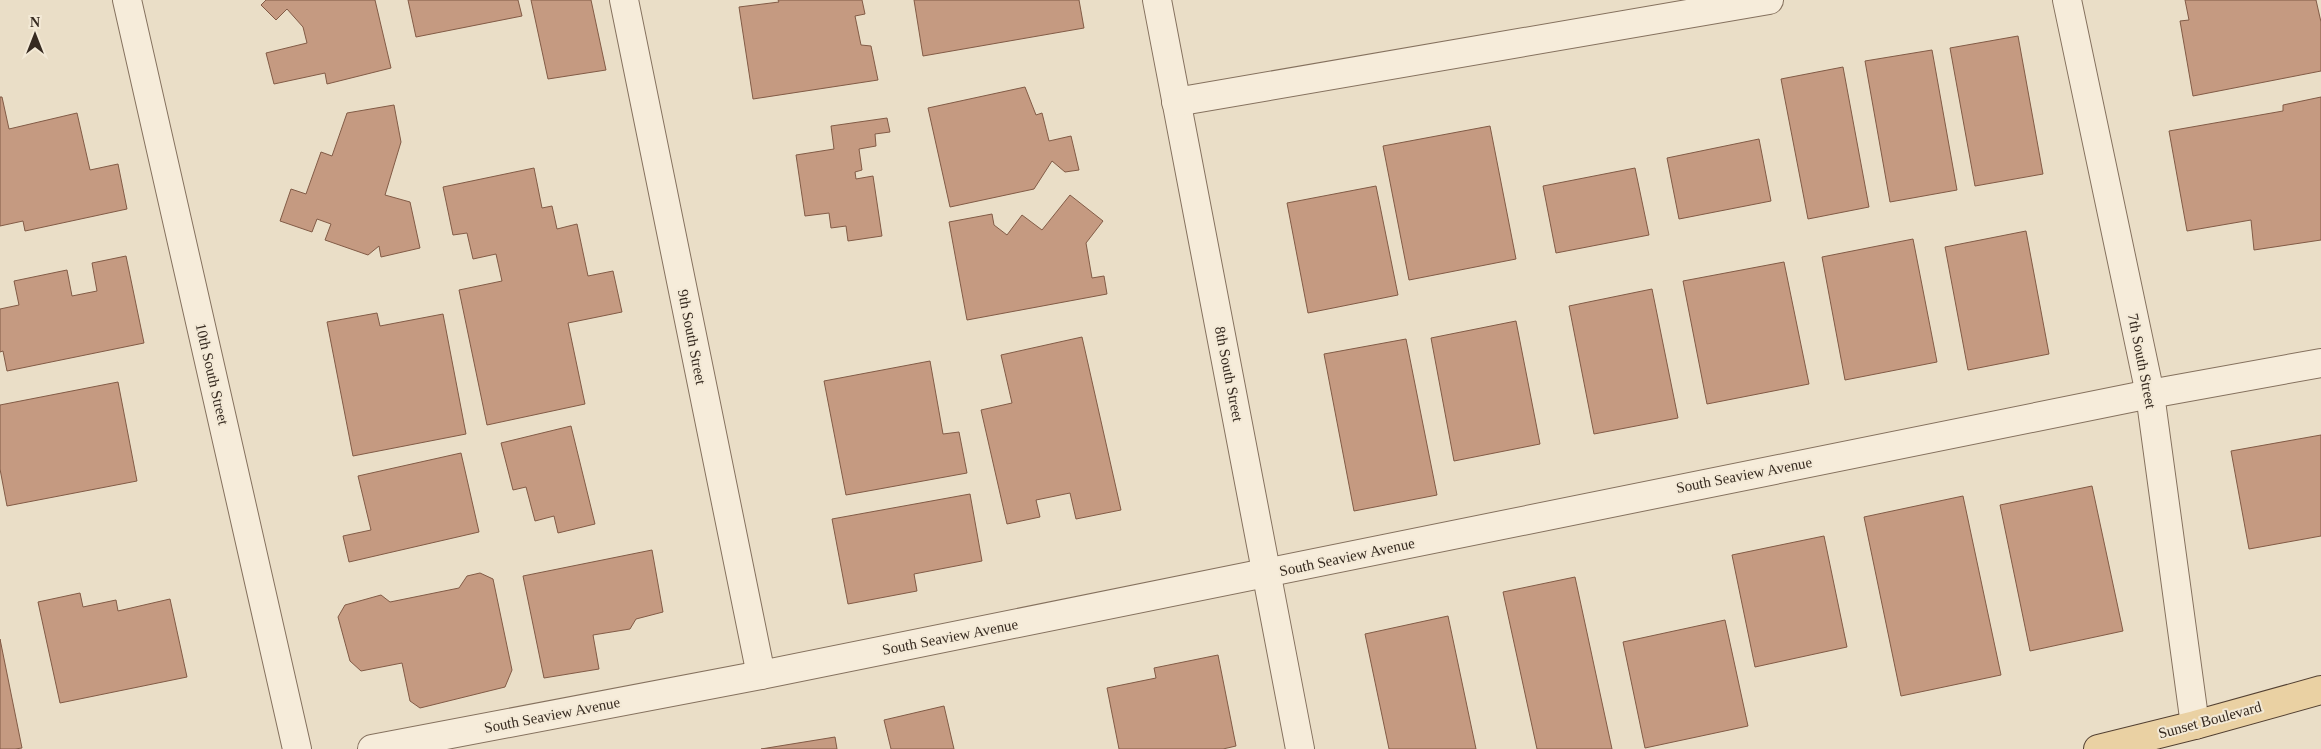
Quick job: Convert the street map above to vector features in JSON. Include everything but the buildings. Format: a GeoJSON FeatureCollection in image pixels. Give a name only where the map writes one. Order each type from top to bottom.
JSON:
{"type":"FeatureCollection","features":[{"type":"Feature","properties":{"kind":"main road","name":"Sunset Boulevard"},"geometry":{"type":"LineString","coordinates":[[2098,749],[2195,725],[2321,690]]}},
{"type":"Feature","properties":{"kind":"street","name":"10th South Street"},"geometry":{"type":"LineString","coordinates":[[127,0],[297,749]]}},
{"type":"Feature","properties":{"kind":"street","name":"9th South Street"},"geometry":{"type":"LineString","coordinates":[[624,0],[761,675]]}},
{"type":"Feature","properties":{"kind":"street","name":"8th South Street"},"geometry":{"type":"LineString","coordinates":[[1157,0],[1268,573],[1300,749]]}},
{"type":"Feature","properties":{"kind":"street"},"geometry":{"type":"LineString","coordinates":[[1176,102],[1769,0]]}},
{"type":"Feature","properties":{"kind":"street","name":"7th South Street"},"geometry":{"type":"LineString","coordinates":[[2067,0],[2150,394],[2195,725]]}},
{"type":"Feature","properties":{"kind":"street","name":"South Seaview Avenue"},"geometry":{"type":"LineString","coordinates":[[372,749],[761,675],[1268,573],[1642,495],[2150,394],[2321,363]]}}]}
